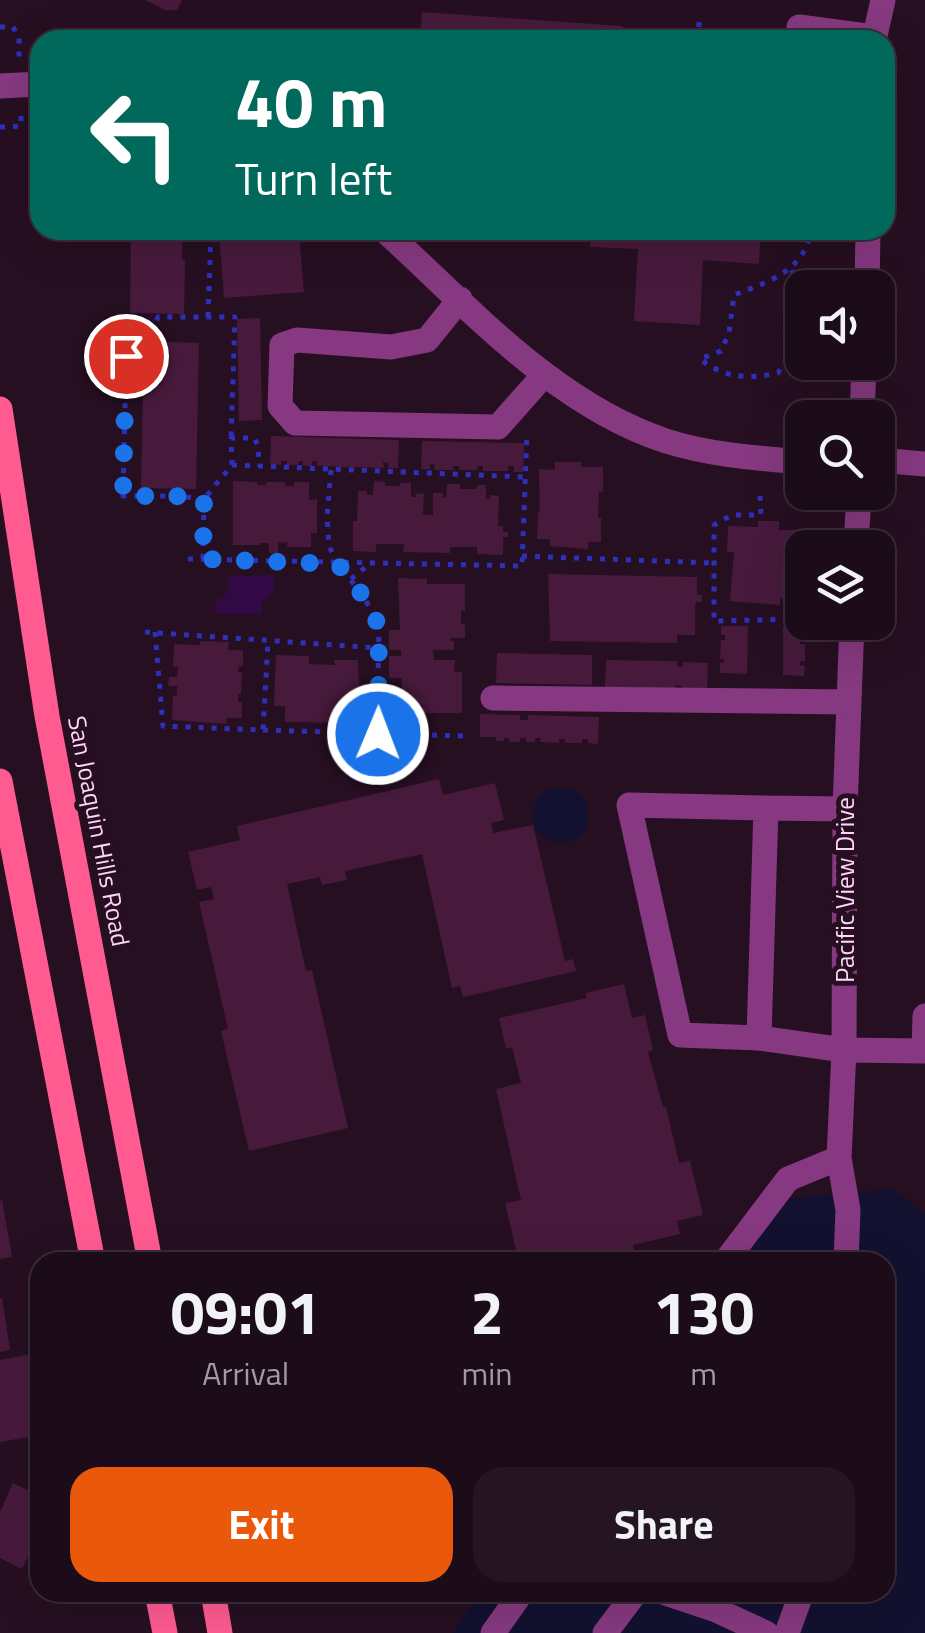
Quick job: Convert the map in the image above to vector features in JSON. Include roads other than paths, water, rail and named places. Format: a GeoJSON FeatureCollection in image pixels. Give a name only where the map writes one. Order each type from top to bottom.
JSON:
{"type":"FeatureCollection","features":[{"type":"Feature","properties":{"kind":"main road","name":"San Joaquin Hills Road"},"geometry":{"type":"LineString","coordinates":[[0,410],[47,716],[148,1252]]}},
{"type":"Feature","properties":{"kind":"main road"},"geometry":{"type":"LineString","coordinates":[[0,781],[91,1252]]}},
{"type":"Feature","properties":{"kind":"main road"},"geometry":{"type":"LineString","coordinates":[[159,1602],[165,1633]]}},
{"type":"Feature","properties":{"kind":"main road"},"geometry":{"type":"LineString","coordinates":[[215,1602],[220,1633]]}},
{"type":"Feature","properties":{"kind":"street"},"geometry":{"type":"LineString","coordinates":[[876,30],[883,0]]}},
{"type":"Feature","properties":{"kind":"street"},"geometry":{"type":"LineString","coordinates":[[799,28],[813,30]]}},
{"type":"Feature","properties":{"kind":"street"},"geometry":{"type":"LineString","coordinates":[[0,86],[30,84]]}},
{"type":"Feature","properties":{"kind":"street"},"geometry":{"type":"LineString","coordinates":[[395,240],[544,375],[607,416],[665,441],[714,453],[785,460]]}},
{"type":"Feature","properties":{"kind":"street"},"geometry":{"type":"LineString","coordinates":[[867,270],[868,240]]}},
{"type":"Feature","properties":{"kind":"street"},"geometry":{"type":"LineString","coordinates":[[460,299],[427,340],[391,347],[297,340],[282,345],[280,406],[295,423],[498,427],[544,375]]}},
{"type":"Feature","properties":{"kind":"street"},"geometry":{"type":"LineString","coordinates":[[895,463],[924,469]]}},
{"type":"Feature","properties":{"kind":"street","name":"Pacific View Drive"},"geometry":{"type":"LineString","coordinates":[[846,1252],[848,1210],[839,1158],[851,640]]}},
{"type":"Feature","properties":{"kind":"street"},"geometry":{"type":"LineString","coordinates":[[494,698],[848,702]]}},
{"type":"Feature","properties":{"kind":"street"},"geometry":{"type":"LineString","coordinates":[[845,809],[629,805],[680,1035],[759,1038],[844,1050],[924,1051],[925,1016]]}},
{"type":"Feature","properties":{"kind":"street"},"geometry":{"type":"LineString","coordinates":[[759,1038],[766,808]]}},
{"type":"Feature","properties":{"kind":"street"},"geometry":{"type":"LineString","coordinates":[[732,1252],[788,1179],[839,1158]]}},
{"type":"Feature","properties":{"kind":"street"},"geometry":{"type":"LineString","coordinates":[[493,1633],[515,1602]]}},
{"type":"Feature","properties":{"kind":"street"},"geometry":{"type":"LineString","coordinates":[[604,1633],[628,1602]]}},
{"type":"Feature","properties":{"kind":"street"},"geometry":{"type":"LineString","coordinates":[[692,1602],[766,1633]]}},
{"type":"Feature","properties":{"kind":"street"},"geometry":{"type":"LineString","coordinates":[[788,1633],[799,1602]]}}]}
